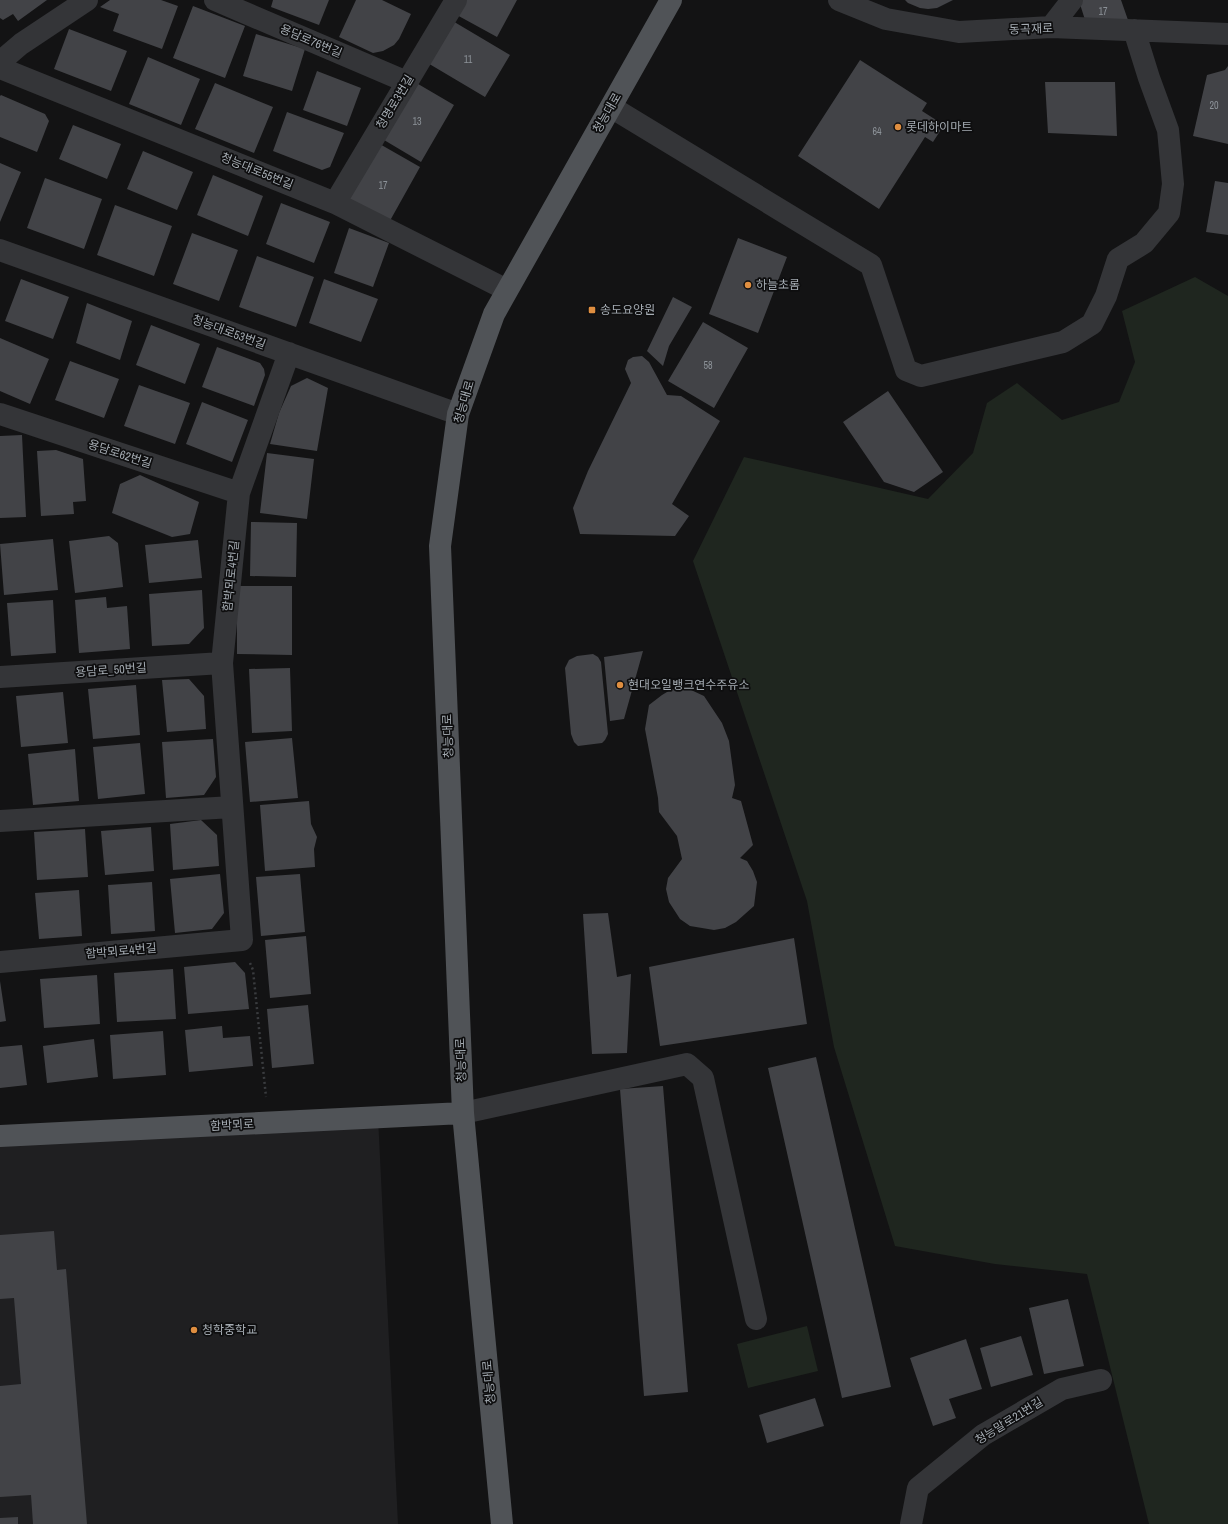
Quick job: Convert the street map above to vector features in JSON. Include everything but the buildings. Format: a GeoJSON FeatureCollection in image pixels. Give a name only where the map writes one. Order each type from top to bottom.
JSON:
{"type":"FeatureCollection","features":[{"type":"Feature","properties":{"kind":"main road","name":"청능대로"},"geometry":{"type":"LineString","coordinates":[[502,1524],[463,1113],[440,546],[458,414],[494,314],[671,0]]}},
{"type":"Feature","properties":{"kind":"main road","name":"함박뫼로"},"geometry":{"type":"LineString","coordinates":[[0,1136],[463,1113]]}},
{"type":"Feature","properties":{"kind":"street"},"geometry":{"type":"LineString","coordinates":[[0,62],[21,44],[88,0]]}},
{"type":"Feature","properties":{"kind":"street","name":"용담로76번길"},"geometry":{"type":"LineString","coordinates":[[215,0],[407,82]]}},
{"type":"Feature","properties":{"kind":"street","name":"청명로3번길"},"geometry":{"type":"LineString","coordinates":[[335,203],[456,0]]}},
{"type":"Feature","properties":{"kind":"street","name":"동곡재로"},"geometry":{"type":"LineString","coordinates":[[839,0],[886,19],[959,32],[1051,27],[1228,34]]}},
{"type":"Feature","properties":{"kind":"street"},"geometry":{"type":"LineString","coordinates":[[1051,27],[1072,0]]}},
{"type":"Feature","properties":{"kind":"street"},"geometry":{"type":"LineString","coordinates":[[611,107],[871,265],[906,370],[921,376],[1063,342],[1092,324],[1106,296],[1118,259],[1144,244],[1169,213],[1173,184],[1168,130],[1149,78],[1134,30]]}},
{"type":"Feature","properties":{"kind":"street","name":"청능대로55번길"},"geometry":{"type":"LineString","coordinates":[[0,68],[335,203],[507,290]]}},
{"type":"Feature","properties":{"kind":"street","name":"청능대로53번길"},"geometry":{"type":"LineString","coordinates":[[0,250],[458,414]]}},
{"type":"Feature","properties":{"kind":"street","name":"함박뫼로4번길"},"geometry":{"type":"LineString","coordinates":[[0,962],[242,940],[222,663],[239,493],[289,354]]}},
{"type":"Feature","properties":{"kind":"street","name":"용담로62번길"},"geometry":{"type":"LineString","coordinates":[[0,414],[239,493]]}},
{"type":"Feature","properties":{"kind":"street","name":"용담로_50번길"},"geometry":{"type":"LineString","coordinates":[[0,677],[222,663]]}},
{"type":"Feature","properties":{"kind":"street"},"geometry":{"type":"LineString","coordinates":[[0,821],[232,807]]}},
{"type":"Feature","properties":{"kind":"street"},"geometry":{"type":"LineString","coordinates":[[463,1113],[687,1064],[703,1078],[756,1319]]}},
{"type":"Feature","properties":{"kind":"street","name":"청능말로21번길"},"geometry":{"type":"LineString","coordinates":[[911,1524],[918,1488],[983,1435],[1062,1389],[1101,1380]]}},
{"type":"Feature","properties":{"kind":"path"},"geometry":{"type":"LineString","coordinates":[[242,940],[253,970],[269,1123]]}},
{"type":"Feature","properties":{"kind":"shaded area"},"geometry":{"type":"Polygon","coordinates":[[[1195,277],[1228,296],[1228,1524],[1149,1524],[1087,1274],[995,1264],[895,1246],[834,1047],[807,901],[693,561],[744,457],[928,499],[973,453],[987,403],[1017,383],[1062,420],[1119,402],[1135,362],[1122,311],[1195,277]]]}},
{"type":"Feature","properties":{"kind":"shaded area","name":"청학중학교"},"geometry":{"type":"Polygon","coordinates":[[[378,1117],[398,1524],[0,1524],[0,1136],[378,1117]]]}},
{"type":"Feature","properties":{"kind":"shaded area"},"geometry":{"type":"Polygon","coordinates":[[[807,1326],[818,1371],[748,1388],[737,1344],[807,1326]]]}},
{"type":"Feature","properties":{"kind":"place","name":"롯데하이마트"},"geometry":{"type":"Point","coordinates":[898,127]}},
{"type":"Feature","properties":{"kind":"place","name":"하늘초롬"},"geometry":{"type":"Point","coordinates":[748,285]}},
{"type":"Feature","properties":{"kind":"place","name":"송도요양원"},"geometry":{"type":"Point","coordinates":[592,310]}},
{"type":"Feature","properties":{"kind":"place","name":"현대오일뱅크연수주유소"},"geometry":{"type":"Point","coordinates":[620,685]}},
{"type":"Feature","properties":{"kind":"place","name":"청학중학교"},"geometry":{"type":"Point","coordinates":[194,1330]}}]}
